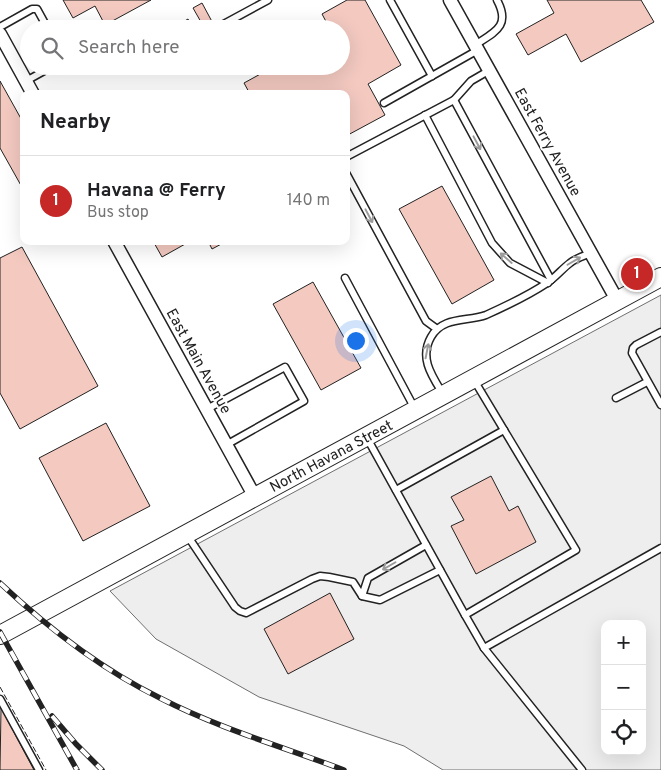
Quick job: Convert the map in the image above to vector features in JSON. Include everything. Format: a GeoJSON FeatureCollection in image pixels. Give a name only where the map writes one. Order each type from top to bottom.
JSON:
{"type":"FeatureCollection","features":[{"type":"Feature","properties":{"kind":"street","name":"East Ferry Avenue"},"geometry":{"type":"LineString","coordinates":[[450,0],[617,300]]}},
{"type":"Feature","properties":{"kind":"street"},"geometry":{"type":"LineString","coordinates":[[0,34],[20,70]]}},
{"type":"Feature","properties":{"kind":"street"},"geometry":{"type":"LineString","coordinates":[[23,75],[31,90]]}},
{"type":"Feature","properties":{"kind":"street","name":"East Main Avenue"},"geometry":{"type":"LineString","coordinates":[[116,245],[255,497]]}},
{"type":"Feature","properties":{"kind":"street","name":"North Havana Street"},"geometry":{"type":"LineString","coordinates":[[0,635],[661,277]]}},
{"type":"Feature","properties":{"kind":"lane"},"geometry":{"type":"LineString","coordinates":[[231,20],[268,0]]}},
{"type":"Feature","properties":{"kind":"lane"},"geometry":{"type":"LineString","coordinates":[[390,0],[432,76]]}},
{"type":"Feature","properties":{"kind":"lane"},"geometry":{"type":"LineString","coordinates":[[384,103],[432,76],[477,47],[493,33],[502,22],[503,15],[497,0]]}},
{"type":"Feature","properties":{"kind":"lane"},"geometry":{"type":"LineString","coordinates":[[0,27],[32,9],[37,9],[43,20]]}},
{"type":"Feature","properties":{"kind":"lane"},"geometry":{"type":"LineString","coordinates":[[350,155],[454,100],[471,81],[490,70]]}},
{"type":"Feature","properties":{"kind":"lane"},"geometry":{"type":"LineString","coordinates":[[26,81],[37,75]]}},
{"type":"Feature","properties":{"kind":"lane"},"geometry":{"type":"LineString","coordinates":[[454,100],[549,281]]}},
{"type":"Feature","properties":{"kind":"lane"},"geometry":{"type":"LineString","coordinates":[[425,115],[492,243],[510,263],[549,281]]}},
{"type":"Feature","properties":{"kind":"lane"},"geometry":{"type":"LineString","coordinates":[[350,180],[426,320],[437,329]]}},
{"type":"Feature","properties":{"kind":"lane"},"geometry":{"type":"LineString","coordinates":[[443,395],[429,369],[426,359],[427,348],[437,329],[446,323],[477,318],[496,310],[549,281],[572,261],[591,253]]}},
{"type":"Feature","properties":{"kind":"lane"},"geometry":{"type":"LineString","coordinates":[[344,278],[416,410]]}},
{"type":"Feature","properties":{"kind":"lane"},"geometry":{"type":"LineString","coordinates":[[661,332],[633,348],[632,353],[661,405]]}},
{"type":"Feature","properties":{"kind":"lane"},"geometry":{"type":"LineString","coordinates":[[207,409],[285,367],[304,402],[226,445]]}},
{"type":"Feature","properties":{"kind":"lane"},"geometry":{"type":"LineString","coordinates":[[464,615],[576,550],[473,379]]}},
{"type":"Feature","properties":{"kind":"lane"},"geometry":{"type":"LineString","coordinates":[[616,398],[647,382]]}},
{"type":"Feature","properties":{"kind":"lane"},"geometry":{"type":"LineString","coordinates":[[396,490],[504,430]]}},
{"type":"Feature","properties":{"kind":"lane"},"geometry":{"type":"LineString","coordinates":[[366,437],[484,648],[582,770]]}},
{"type":"Feature","properties":{"kind":"lane"},"geometry":{"type":"LineString","coordinates":[[186,534],[235,607],[246,613],[320,576],[353,582],[362,596],[380,600],[440,570]]}},
{"type":"Feature","properties":{"kind":"lane"},"geometry":{"type":"LineString","coordinates":[[362,596],[368,578],[426,545]]}},
{"type":"Feature","properties":{"kind":"lane"},"geometry":{"type":"LineString","coordinates":[[484,648],[661,548]]}},
{"type":"Feature","properties":{"kind":"lane"},"geometry":{"type":"LineString","coordinates":[[0,699],[40,770]]}},
{"type":"Feature","properties":{"kind":"shaded area"},"geometry":{"type":"Polygon","coordinates":[[[661,295],[661,770],[443,770],[404,746],[259,697],[156,639],[110,591],[661,295]]]}},
{"type":"Feature","properties":{"kind":"building"},"geometry":{"type":"Polygon","coordinates":[[[63,0],[151,0],[114,20],[102,20],[95,6],[73,18],[63,0]]]}},
{"type":"Feature","properties":{"kind":"building"},"geometry":{"type":"Polygon","coordinates":[[[347,0],[365,0],[401,65],[368,84],[385,115],[350,134],[350,90],[248,90],[244,83],[259,75],[350,75],[350,20],[325,20],[322,14],[347,0]]]}},
{"type":"Feature","properties":{"kind":"building"},"geometry":{"type":"Polygon","coordinates":[[[547,0],[641,0],[654,22],[581,62],[566,34],[528,55],[516,34],[554,13],[547,0]]]}},
{"type":"Feature","properties":{"kind":"building"},"geometry":{"type":"Polygon","coordinates":[[[202,3],[211,20],[200,20],[193,8],[202,3]]]}},
{"type":"Feature","properties":{"kind":"building"},"geometry":{"type":"Polygon","coordinates":[[[0,81],[20,117],[20,184],[0,148],[0,81]]]}},
{"type":"Feature","properties":{"kind":"building"},"geometry":{"type":"Polygon","coordinates":[[[442,186],[494,280],[452,304],[399,209],[442,186]]]}},
{"type":"Feature","properties":{"kind":"building"},"geometry":{"type":"Polygon","coordinates":[[[155,245],[183,245],[162,257],[155,245]]]}},
{"type":"Feature","properties":{"kind":"building"},"geometry":{"type":"Polygon","coordinates":[[[210,245],[220,245],[212,249],[210,245]]]}},
{"type":"Feature","properties":{"kind":"building"},"geometry":{"type":"Polygon","coordinates":[[[22,247],[98,386],[20,429],[0,393],[0,258],[22,247]]]}},
{"type":"Feature","properties":{"kind":"building"},"geometry":{"type":"Polygon","coordinates":[[[313,282],[361,368],[321,390],[273,304],[313,282]]]}},
{"type":"Feature","properties":{"kind":"building"},"geometry":{"type":"Polygon","coordinates":[[[106,423],[150,506],[83,541],[39,458],[106,423]]]}},
{"type":"Feature","properties":{"kind":"building"},"geometry":{"type":"Polygon","coordinates":[[[491,476],[509,511],[518,506],[536,542],[476,574],[451,526],[464,520],[451,497],[491,476]]]}},
{"type":"Feature","properties":{"kind":"building"},"geometry":{"type":"Polygon","coordinates":[[[330,593],[354,639],[288,674],[264,629],[330,593]]]}},
{"type":"Feature","properties":{"kind":"building"},"geometry":{"type":"Polygon","coordinates":[[[1,708],[34,770],[0,770],[1,708]]]}},
{"type":"Feature","properties":{"kind":"railway"},"geometry":{"type":"LineString","coordinates":[[0,583],[56,632],[96,661],[138,687],[205,719],[344,770]]}},
{"type":"Feature","properties":{"kind":"railway"},"geometry":{"type":"LineString","coordinates":[[0,632],[77,770]]}},
{"type":"Feature","properties":{"kind":"railway"},"geometry":{"type":"LineString","coordinates":[[52,716],[102,770]]}},
{"type":"Feature","properties":{"kind":"fence"},"geometry":{"type":"LineString","coordinates":[[0,687],[46,770]]}},
{"type":"Feature","properties":{"kind":"place","name":"Havana @ Ferry"},"geometry":{"type":"Point","coordinates":[637,274]}}]}
